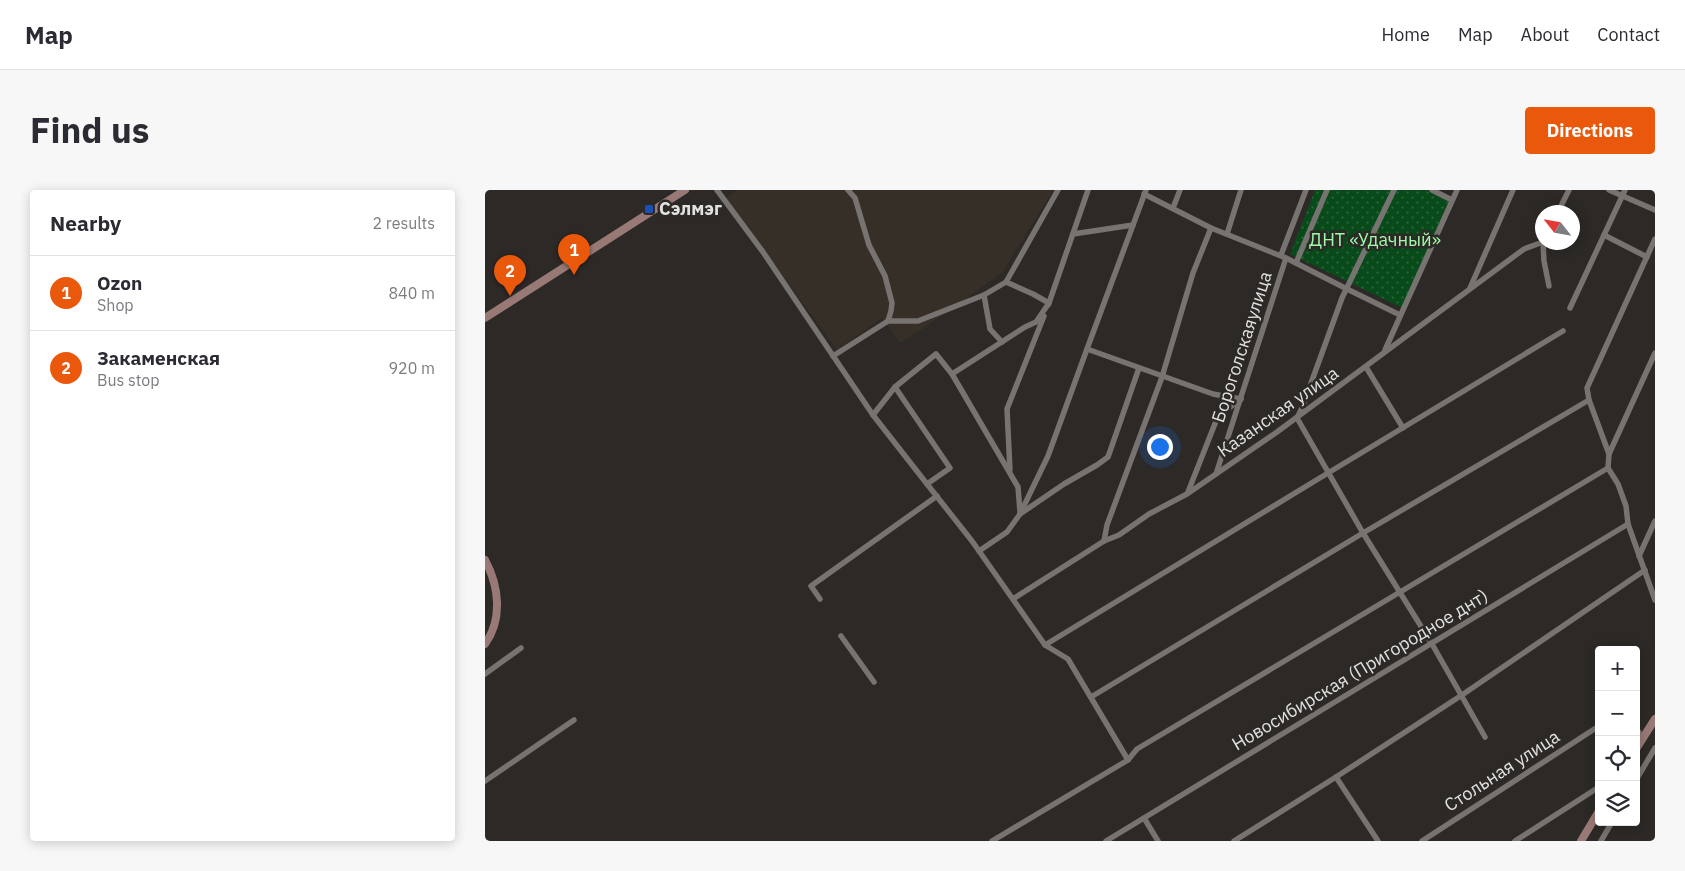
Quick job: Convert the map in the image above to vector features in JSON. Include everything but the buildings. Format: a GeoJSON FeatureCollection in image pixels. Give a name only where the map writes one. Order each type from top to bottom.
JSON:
{"type":"FeatureCollection","features":[{"type":"Feature","properties":{"kind":"main road"},"geometry":{"type":"LineString","coordinates":[[485,318],[685,190]]}},
{"type":"Feature","properties":{"kind":"main road"},"geometry":{"type":"LineString","coordinates":[[485,560],[497,591],[497,603],[494,626],[485,644]]}},
{"type":"Feature","properties":{"kind":"main road"},"geometry":{"type":"LineString","coordinates":[[1640,743],[1655,719]]}},
{"type":"Feature","properties":{"kind":"main road"},"geometry":{"type":"LineString","coordinates":[[1581,841],[1595,818]]}},
{"type":"Feature","properties":{"kind":"street"},"geometry":{"type":"LineString","coordinates":[[717,190],[763,252],[873,415],[979,551],[1045,645],[1069,658],[1128,760]]}},
{"type":"Feature","properties":{"kind":"street"},"geometry":{"type":"LineString","coordinates":[[848,190],[855,198],[869,245],[885,276],[892,303],[888,321]]}},
{"type":"Feature","properties":{"kind":"street"},"geometry":{"type":"LineString","coordinates":[[833,356],[888,321],[919,321],[984,295],[1007,282],[1058,190]]}},
{"type":"Feature","properties":{"kind":"street"},"geometry":{"type":"LineString","coordinates":[[1010,472],[1007,409],[1049,304],[1088,190]]}},
{"type":"Feature","properties":{"kind":"street"},"geometry":{"type":"LineString","coordinates":[[1173,208],[1180,190]]}},
{"type":"Feature","properties":{"kind":"street"},"geometry":{"type":"LineString","coordinates":[[1227,234],[1241,190]]}},
{"type":"Feature","properties":{"kind":"street","name":"Бороголскаяулица"},"geometry":{"type":"LineString","coordinates":[[1215,474],[1241,399],[1283,256],[1306,190]]}},
{"type":"Feature","properties":{"kind":"street"},"geometry":{"type":"LineString","coordinates":[[1296,263],[1327,190]]}},
{"type":"Feature","properties":{"kind":"street"},"geometry":{"type":"LineString","coordinates":[[1394,190],[1342,298],[1297,418],[1363,533],[1462,694],[1485,737]]}},
{"type":"Feature","properties":{"kind":"street"},"geometry":{"type":"LineString","coordinates":[[1432,190],[1452,200]]}},
{"type":"Feature","properties":{"kind":"street"},"geometry":{"type":"LineString","coordinates":[[1385,352],[1457,190]]}},
{"type":"Feature","properties":{"kind":"street"},"geometry":{"type":"LineString","coordinates":[[1469,290],[1513,190]]}},
{"type":"Feature","properties":{"kind":"street"},"geometry":{"type":"LineString","coordinates":[[1562,205],[1569,190]]}},
{"type":"Feature","properties":{"kind":"street"},"geometry":{"type":"LineString","coordinates":[[1609,190],[1623,193],[1655,210]]}},
{"type":"Feature","properties":{"kind":"street"},"geometry":{"type":"LineString","coordinates":[[979,551],[1007,532],[1020,514],[1048,456],[1145,192],[1211,228],[1283,256],[1400,315]]}},
{"type":"Feature","properties":{"kind":"street"},"geometry":{"type":"LineString","coordinates":[[1570,308],[1623,193]]}},
{"type":"Feature","properties":{"kind":"street"},"geometry":{"type":"LineString","coordinates":[[1073,234],[1133,225]]}},
{"type":"Feature","properties":{"kind":"street"},"geometry":{"type":"LineString","coordinates":[[1104,541],[1107,525],[1162,377],[1193,273],[1211,228]]}},
{"type":"Feature","properties":{"kind":"street"},"geometry":{"type":"LineString","coordinates":[[1604,235],[1647,257]]}},
{"type":"Feature","properties":{"kind":"street"},"geometry":{"type":"LineString","coordinates":[[1609,454],[1589,400],[1587,388],[1655,240]]}},
{"type":"Feature","properties":{"kind":"street","name":"Казанская улица"},"geometry":{"type":"LineString","coordinates":[[1013,599],[1104,541],[1119,535],[1149,514],[1187,494],[1297,418],[1524,249],[1535,245]]}},
{"type":"Feature","properties":{"kind":"street"},"geometry":{"type":"LineString","coordinates":[[1543,250],[1549,286]]}},
{"type":"Feature","properties":{"kind":"street"},"geometry":{"type":"LineString","coordinates":[[1007,282],[1049,304]]}},
{"type":"Feature","properties":{"kind":"street"},"geometry":{"type":"LineString","coordinates":[[984,295],[990,329],[1002,342]]}},
{"type":"Feature","properties":{"kind":"street"},"geometry":{"type":"LineString","coordinates":[[952,374],[1025,327],[1036,322],[1049,304]]}},
{"type":"Feature","properties":{"kind":"street"},"geometry":{"type":"LineString","coordinates":[[1045,645],[1563,331]]}},
{"type":"Feature","properties":{"kind":"street"},"geometry":{"type":"LineString","coordinates":[[1087,349],[1213,394],[1241,399]]}},
{"type":"Feature","properties":{"kind":"street"},"geometry":{"type":"LineString","coordinates":[[1655,353],[1609,454],[1607,468],[1618,484],[1626,506],[1628,524],[1655,600]]}},
{"type":"Feature","properties":{"kind":"street"},"geometry":{"type":"LineString","coordinates":[[873,415],[895,387],[937,354],[952,374],[1018,487],[1020,514]]}},
{"type":"Feature","properties":{"kind":"street"},"geometry":{"type":"LineString","coordinates":[[1366,367],[1403,428]]}},
{"type":"Feature","properties":{"kind":"street"},"geometry":{"type":"LineString","coordinates":[[1020,514],[1108,457],[1139,368]]}},
{"type":"Feature","properties":{"kind":"street"},"geometry":{"type":"LineString","coordinates":[[895,387],[950,468],[927,484]]}},
{"type":"Feature","properties":{"kind":"street","name":"Казанская улица"},"geometry":{"type":"LineString","coordinates":[[1187,494],[1218,416],[1241,399]]}},
{"type":"Feature","properties":{"kind":"street"},"geometry":{"type":"LineString","coordinates":[[1091,697],[1363,533],[1589,400]]}},
{"type":"Feature","properties":{"kind":"street"},"geometry":{"type":"LineString","coordinates":[[992,841],[1128,760],[1137,748],[1607,468]]}},
{"type":"Feature","properties":{"kind":"street"},"geometry":{"type":"LineString","coordinates":[[819,599],[811,586],[937,496]]}},
{"type":"Feature","properties":{"kind":"street"},"geometry":{"type":"LineString","coordinates":[[1639,556],[1655,521]]}},
{"type":"Feature","properties":{"kind":"street","name":"Новосибирская (Пригородное днт)"},"geometry":{"type":"LineString","coordinates":[[1105,841],[1628,524]]}},
{"type":"Feature","properties":{"kind":"street"},"geometry":{"type":"LineString","coordinates":[[1234,841],[1462,694],[1645,570]]}},
{"type":"Feature","properties":{"kind":"street"},"geometry":{"type":"LineString","coordinates":[[841,636],[874,682]]}},
{"type":"Feature","properties":{"kind":"street"},"geometry":{"type":"LineString","coordinates":[[485,674],[521,648]]}},
{"type":"Feature","properties":{"kind":"street"},"geometry":{"type":"LineString","coordinates":[[485,781],[574,720]]}},
{"type":"Feature","properties":{"kind":"street","name":"Стольная улица"},"geometry":{"type":"LineString","coordinates":[[1421,841],[1595,729]]}},
{"type":"Feature","properties":{"kind":"street"},"geometry":{"type":"LineString","coordinates":[[1640,734],[1643,738]]}},
{"type":"Feature","properties":{"kind":"street"},"geometry":{"type":"LineString","coordinates":[[1640,773],[1655,748]]}},
{"type":"Feature","properties":{"kind":"street"},"geometry":{"type":"LineString","coordinates":[[1336,777],[1378,841]]}},
{"type":"Feature","properties":{"kind":"street"},"geometry":{"type":"LineString","coordinates":[[1515,841],[1595,789]]}},
{"type":"Feature","properties":{"kind":"street"},"geometry":{"type":"LineString","coordinates":[[1144,818],[1158,841]]}},
{"type":"Feature","properties":{"kind":"street"},"geometry":{"type":"LineString","coordinates":[[1601,841],[1610,826]]}},
{"type":"Feature","properties":{"kind":"shaded area"},"geometry":{"type":"Polygon","coordinates":[[[737,190],[1053,191],[1002,273],[900,343],[882,318],[837,350],[726,198],[737,190]]]}},
{"type":"Feature","properties":{"kind":"green space","name":"ДНТ «Удачный»"},"geometry":{"type":"Polygon","coordinates":[[[1315,190],[1426,190],[1449,201],[1402,308],[1290,254],[1315,190]]]}},
{"type":"Feature","properties":{"kind":"place","name":"Сэлмэг"},"geometry":{"type":"Point","coordinates":[649,209]}},
{"type":"Feature","properties":{"kind":"place","name":"Ozon"},"geometry":{"type":"Point","coordinates":[574,275]}},
{"type":"Feature","properties":{"kind":"place","name":"Закаменская"},"geometry":{"type":"Point","coordinates":[510,296]}}]}
